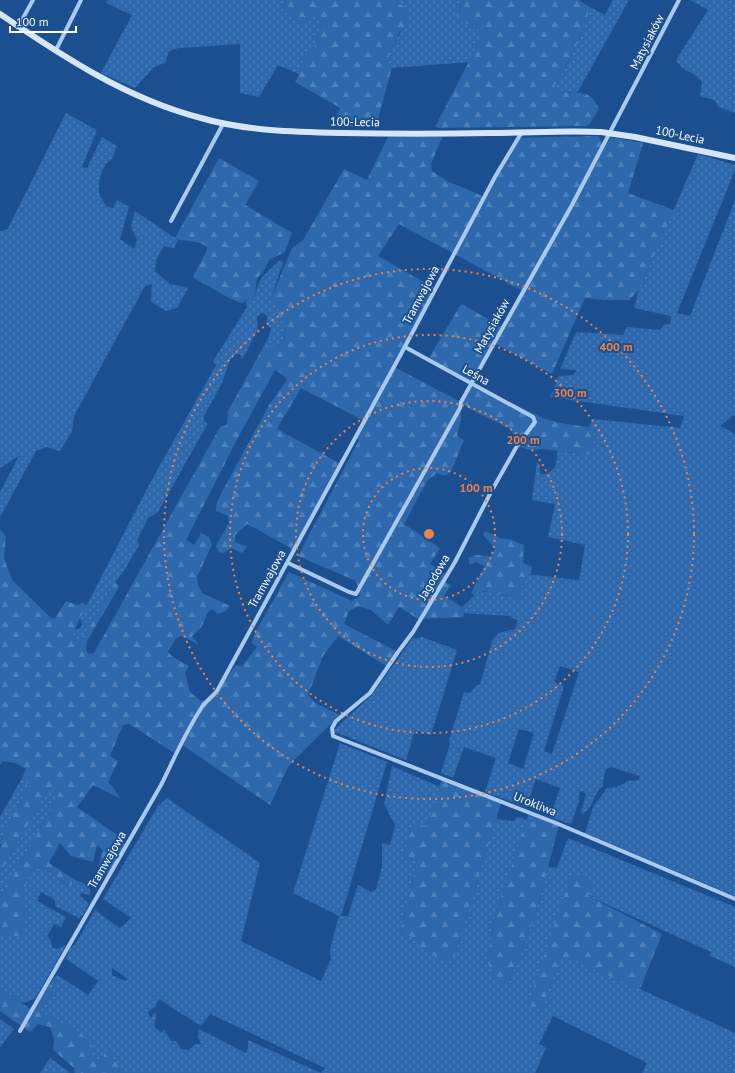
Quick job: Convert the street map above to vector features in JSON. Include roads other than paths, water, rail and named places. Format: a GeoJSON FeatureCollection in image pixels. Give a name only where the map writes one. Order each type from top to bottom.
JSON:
{"type":"FeatureCollection","features":[{"type":"Feature","properties":{"kind":"street"},"geometry":{"type":"LineString","coordinates":[[18,27],[32,0]]}},
{"type":"Feature","properties":{"kind":"street"},"geometry":{"type":"LineString","coordinates":[[56,50],[82,0]]}},
{"type":"Feature","properties":{"kind":"street","name":"Matysiaków"},"geometry":{"type":"LineString","coordinates":[[288,563],[356,594],[460,408],[461,402],[572,205],[679,0]]}},
{"type":"Feature","properties":{"kind":"street","name":"100-Lecia"},"geometry":{"type":"LineString","coordinates":[[0,14],[87,70],[138,95],[185,114],[223,124],[276,130],[327,133],[492,133],[582,131],[610,133],[735,158]]}},
{"type":"Feature","properties":{"kind":"street"},"geometry":{"type":"LineString","coordinates":[[171,221],[223,124]]}},
{"type":"Feature","properties":{"kind":"street","name":"Tramwajowa"},"geometry":{"type":"LineString","coordinates":[[20,1031],[162,785],[181,744],[203,706],[217,691],[405,347],[496,175],[522,132]]}},
{"type":"Feature","properties":{"kind":"street","name":"Leśna"},"geometry":{"type":"LineString","coordinates":[[405,347],[533,417],[535,422]]}},
{"type":"Feature","properties":{"kind":"street","name":"Jagodowa"},"geometry":{"type":"LineString","coordinates":[[332,728],[336,721],[370,693],[413,632],[455,562],[491,492],[517,446],[535,422]]}},
{"type":"Feature","properties":{"kind":"street","name":"Urokliwa"},"geometry":{"type":"LineString","coordinates":[[332,728],[333,736],[549,820],[735,899]]}}]}
